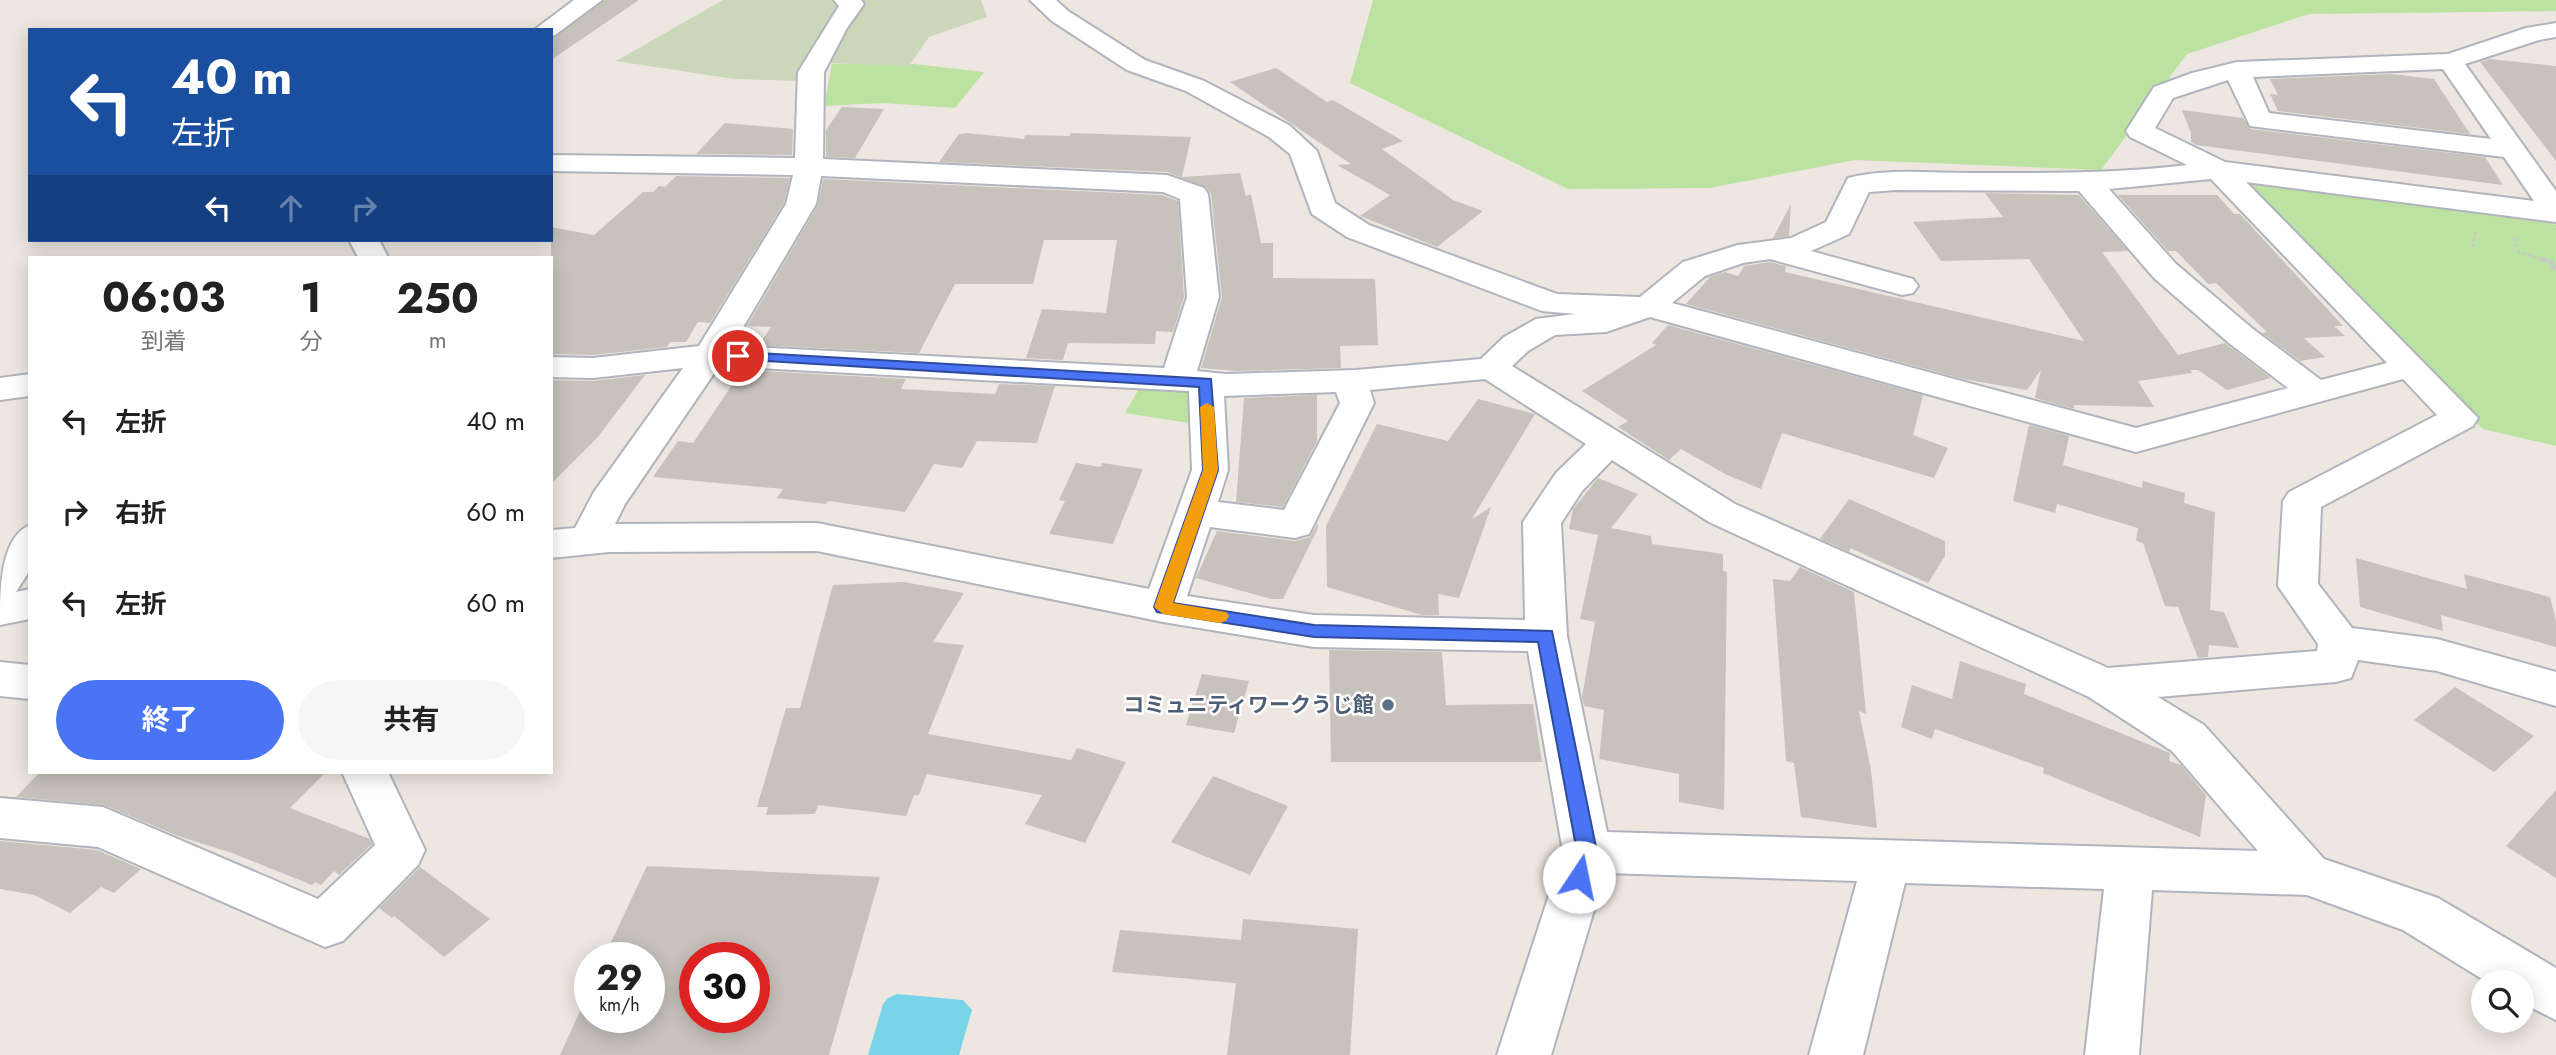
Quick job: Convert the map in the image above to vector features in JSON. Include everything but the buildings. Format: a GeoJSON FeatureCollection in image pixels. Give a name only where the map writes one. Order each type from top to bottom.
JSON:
{"type":"FeatureCollection","features":[{"type":"Feature","properties":{"kind":"street"},"geometry":{"type":"LineString","coordinates":[[549,28],[590,0]]}},
{"type":"Feature","properties":{"kind":"street"},"geometry":{"type":"LineString","coordinates":[[570,542],[607,502],[710,355],[801,204],[809,167],[811,72],[835,28],[852,4],[846,0]]}},
{"type":"Feature","properties":{"kind":"street"},"geometry":{"type":"LineString","coordinates":[[1042,0],[1060,16],[1136,65],[1195,86],[1279,131],[1303,151],[1322,208],[1358,231],[1553,304],[1648,307],[2136,440],[2410,367]]}},
{"type":"Feature","properties":{"kind":"street"},"geometry":{"type":"LineString","coordinates":[[2104,685],[2336,666],[2339,642],[2298,586],[2302,501],[2460,418],[2218,170],[2140,131],[2163,93],[2201,78],[2237,70],[2450,61],[2497,44],[2556,30]]}},
{"type":"Feature","properties":{"kind":"street"},"geometry":{"type":"LineString","coordinates":[[2450,61],[2556,213]]}},
{"type":"Feature","properties":{"kind":"street"},"geometry":{"type":"LineString","coordinates":[[2237,70],[2259,120],[2511,150]]}},
{"type":"Feature","properties":{"kind":"street"},"geometry":{"type":"LineString","coordinates":[[553,163],[809,167],[1167,184],[1194,194],[1203,297],[1191,381],[1210,470],[1163,607]]}},
{"type":"Feature","properties":{"kind":"street"},"geometry":{"type":"LineString","coordinates":[[553,367],[593,368],[710,355],[1225,385],[1349,381],[1490,368],[1516,344],[1548,326],[1606,322],[1648,307],[1694,270],[1738,254],[1798,246],[1839,228],[1858,184],[1896,181],[2087,182],[2155,178],[2218,170],[2556,213]]}},
{"type":"Feature","properties":{"kind":"street"},"geometry":{"type":"LineString","coordinates":[[2087,182],[2165,271],[2241,336],[2315,392]]}},
{"type":"Feature","properties":{"kind":"street"},"geometry":{"type":"LineString","coordinates":[[1770,250],[1902,286]]}},
{"type":"Feature","properties":{"kind":"street"},"geometry":{"type":"LineString","coordinates":[[1490,368],[1723,513],[2104,685],[2188,738],[2307,874]]}},
{"type":"Feature","properties":{"kind":"street"},"geometry":{"type":"LineString","coordinates":[[1196,512],[1296,525],[1357,403],[1349,381]]}},
{"type":"Feature","properties":{"kind":"street"},"geometry":{"type":"LineString","coordinates":[[0,388],[28,385]]}},
{"type":"Feature","properties":{"kind":"street"},"geometry":{"type":"LineString","coordinates":[[1524,1055],[1587,852],[1546,636],[1542,522],[1569,482],[1608,443]]}},
{"type":"Feature","properties":{"kind":"street"},"geometry":{"type":"LineString","coordinates":[[570,542],[817,537],[1163,607],[1314,631],[1546,636]]}},
{"type":"Feature","properties":{"kind":"street"},"geometry":{"type":"LineString","coordinates":[[0,584],[28,542]]}},
{"type":"Feature","properties":{"kind":"street"},"geometry":{"type":"LineString","coordinates":[[0,610],[28,604]]}},
{"type":"Feature","properties":{"kind":"street"},"geometry":{"type":"LineString","coordinates":[[2339,642],[2437,655],[2556,688]]}},
{"type":"Feature","properties":{"kind":"street"},"geometry":{"type":"LineString","coordinates":[[0,679],[28,682]]}},
{"type":"Feature","properties":{"kind":"street"},"geometry":{"type":"LineString","coordinates":[[0,818],[103,827],[325,925],[401,850],[366,774]]}},
{"type":"Feature","properties":{"kind":"street"},"geometry":{"type":"LineString","coordinates":[[1587,852],[2307,874],[2420,914],[2556,996]]}},
{"type":"Feature","properties":{"kind":"street"},"geometry":{"type":"LineString","coordinates":[[1836,1055],[1886,861]]}},
{"type":"Feature","properties":{"kind":"street"},"geometry":{"type":"LineString","coordinates":[[2112,1055],[2130,868]]}},
{"type":"Feature","properties":{"kind":"path"},"geometry":{"type":"LineString","coordinates":[[2473,247],[2478,221]]}},
{"type":"Feature","properties":{"kind":"path"},"geometry":{"type":"LineString","coordinates":[[2511,228],[2519,252],[2552,262],[2550,267],[2556,268]]}},
{"type":"Feature","properties":{"kind":"green space"},"geometry":{"type":"Polygon","coordinates":[[[723,0],[834,0],[845,7],[799,81],[734,79],[616,61],[723,0]]]}},
{"type":"Feature","properties":{"kind":"green space"},"geometry":{"type":"Polygon","coordinates":[[[856,0],[981,0],[987,17],[929,37],[909,66],[823,63],[856,0]]]}},
{"type":"Feature","properties":{"kind":"green space"},"geometry":{"type":"Polygon","coordinates":[[[1373,0],[2556,0],[2556,11],[2309,14],[2187,54],[2101,170],[1855,160],[1710,188],[1568,189],[1350,83],[1373,0]]]}},
{"type":"Feature","properties":{"kind":"green space"},"geometry":{"type":"Polygon","coordinates":[[[832,64],[914,64],[984,72],[955,108],[883,103],[824,106],[832,64]]]}},
{"type":"Feature","properties":{"kind":"green space"},"geometry":{"type":"Polygon","coordinates":[[[2232,176],[2539,218],[2556,225],[2556,446],[2483,429],[2232,176]]]}},
{"type":"Feature","properties":{"kind":"green space"},"geometry":{"type":"Polygon","coordinates":[[[1144,380],[1190,389],[1196,424],[1125,413],[1144,380]]]}},
{"type":"Feature","properties":{"kind":"water"},"geometry":{"type":"Polygon","coordinates":[[[897,994],[963,1000],[972,1010],[959,1055],[868,1055],[883,1004],[897,994]]]}},
{"type":"Feature","properties":{"kind":"slow traffic"},"geometry":{"type":"LineString","coordinates":[[1207,407],[1210,470],[1163,607],[1220,616]]}},
{"type":"Feature","properties":{"kind":"place","name":"コミュニティワークうじ館"},"geometry":{"type":"Point","coordinates":[1388,705]}},
{"type":"Feature","properties":{"kind":"route"},"geometry":{"type":"LineString","coordinates":[[738,356],[1149,377],[1206,383],[1210,470],[1163,607],[1314,631],[1546,636],[1587,852],[1579,877]]}}]}
